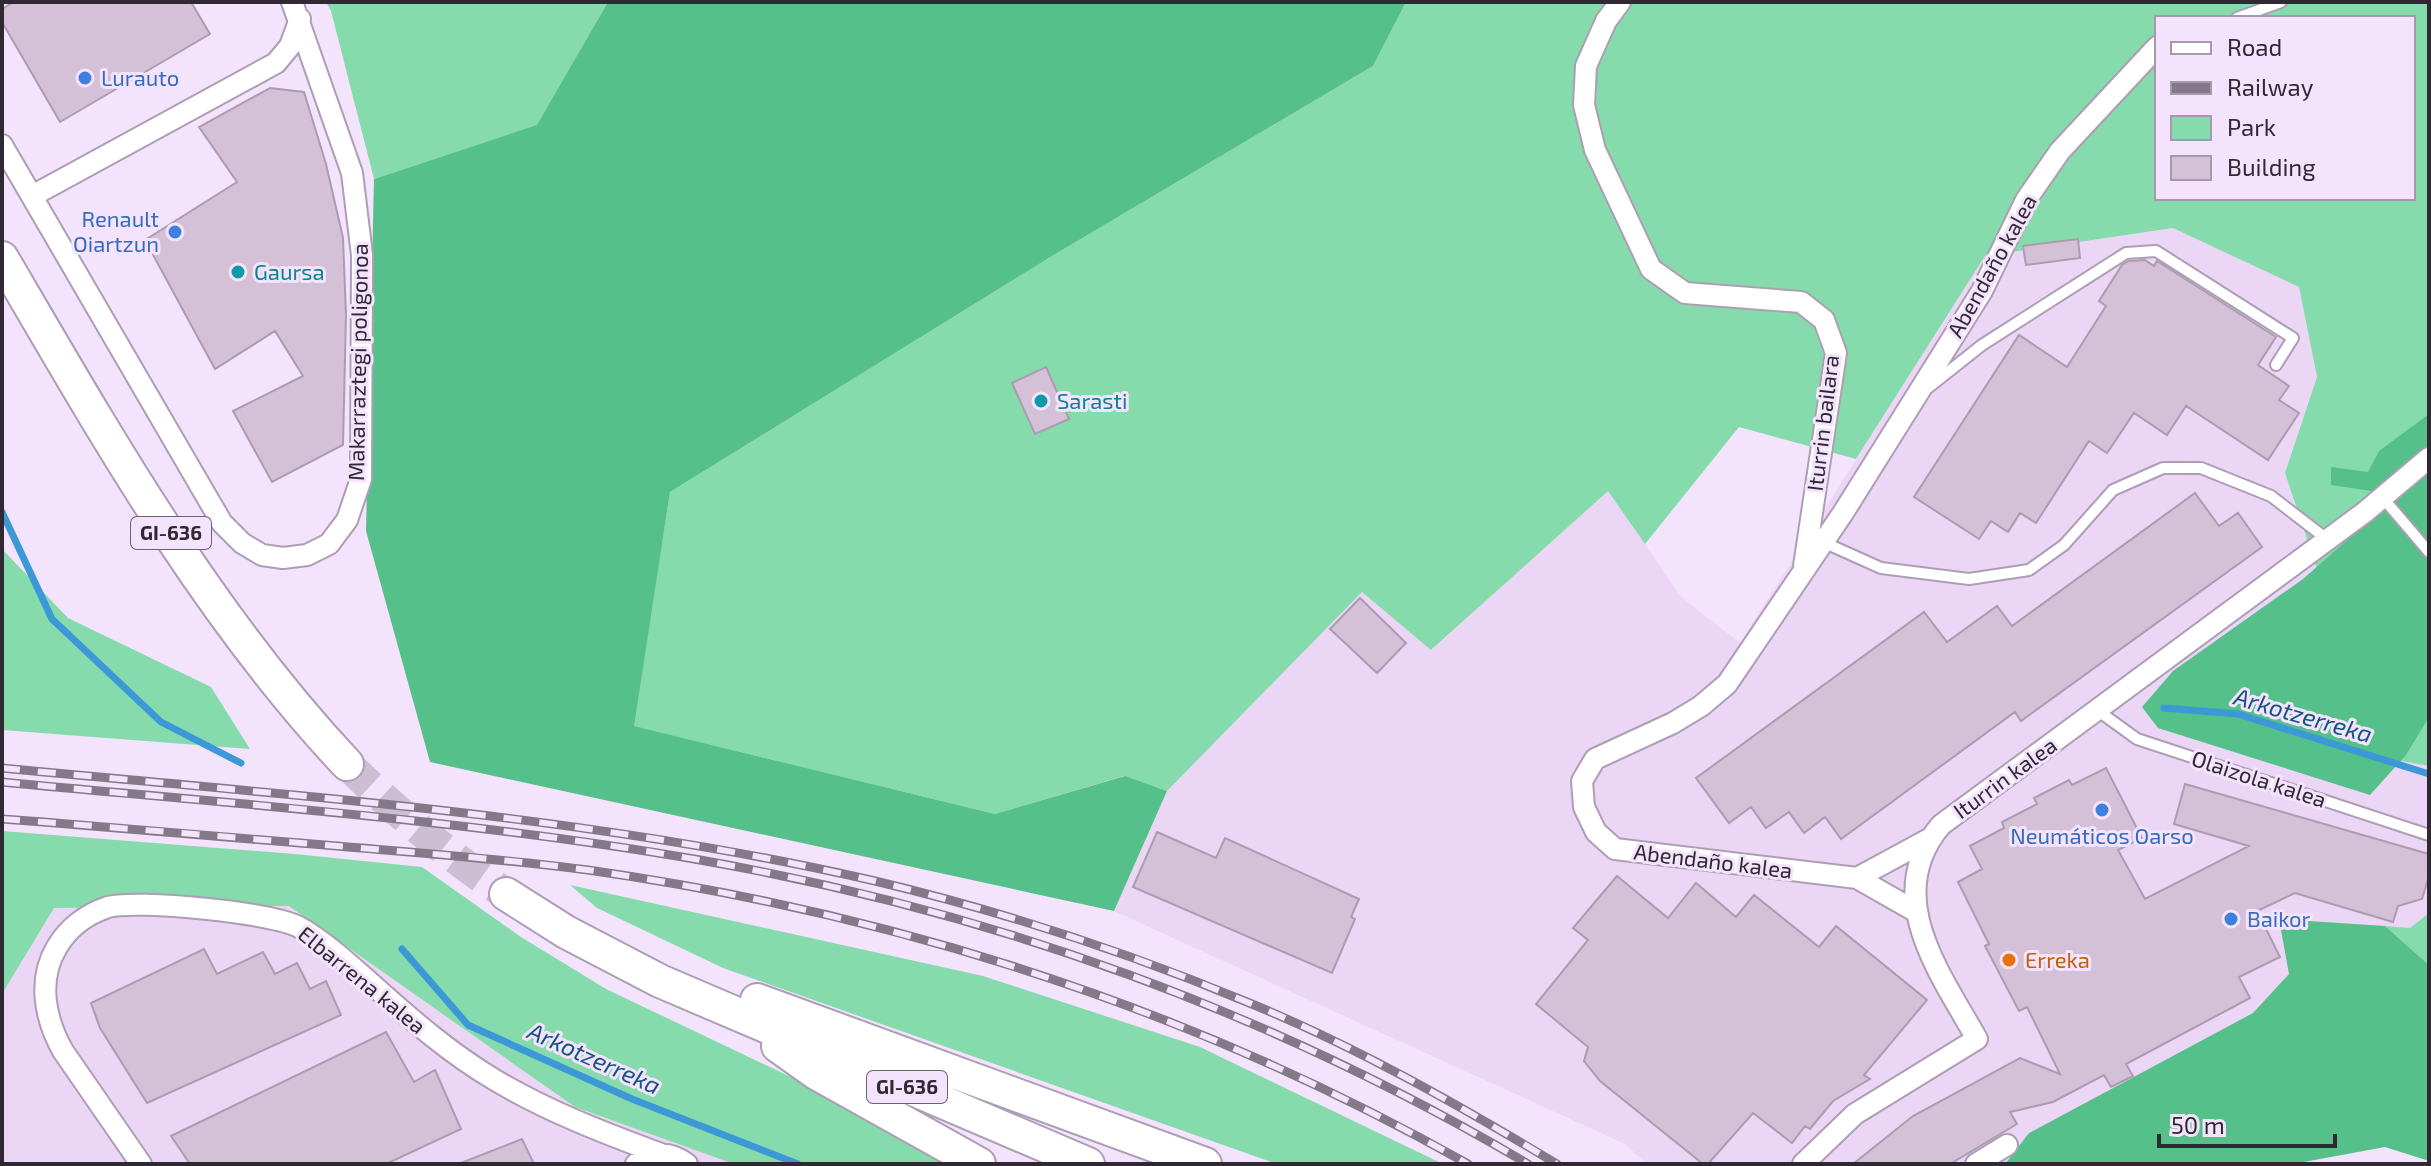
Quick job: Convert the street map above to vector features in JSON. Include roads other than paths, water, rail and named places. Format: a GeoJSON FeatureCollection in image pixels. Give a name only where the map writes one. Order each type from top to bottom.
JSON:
{"type":"FeatureCollection","features":[{"type":"Feature","properties":{"kind":"main road","name":"GI-636"},"geometry":{"type":"LineString","coordinates":[[2,258],[69,372],[209,593],[280,689],[347,764]]}},
{"type":"Feature","properties":{"kind":"main road","name":"GI-636"},"geometry":{"type":"LineString","coordinates":[[506,894],[566,932],[633,968],[1088,1164]]}},
{"type":"Feature","properties":{"kind":"main road"},"geometry":{"type":"LineString","coordinates":[[633,968],[669,968],[1205,1164]]}},
{"type":"Feature","properties":{"kind":"main road"},"geometry":{"type":"LineString","coordinates":[[727,1009],[816,1073],[979,1164]]}},
{"type":"Feature","properties":{"kind":"street","name":"Iturrin bailara"},"geometry":{"type":"LineString","coordinates":[[1620,2],[1606,21],[1586,66],[1584,105],[1595,150],[1651,269],[1685,293],[1801,302],[1824,320],[1836,353],[1803,572]]}},
{"type":"Feature","properties":{"kind":"street","name":"Makarraztegi poligonoa"},"geometry":{"type":"LineString","coordinates":[[32,196],[276,63],[290,46],[296,10]]}},
{"type":"Feature","properties":{"kind":"street","name":"Makarraztegi poligonoa"},"geometry":{"type":"LineString","coordinates":[[2,145],[222,523],[242,543],[262,555],[283,558],[307,555],[329,544],[347,520],[361,479],[362,255],[352,173],[296,10]]}},
{"type":"Feature","properties":{"kind":"street","name":"Abendaño kalea"},"geometry":{"type":"LineString","coordinates":[[1857,878],[1615,849],[1596,832],[1584,807],[1582,781],[1595,759],[1673,723],[1701,706],[1727,684],[1823,542],[1982,291],[2026,200],[2052,163],[2111,94],[2155,49]]}},
{"type":"Feature","properties":{"kind":"street","name":"Iturrin kalea"},"geometry":{"type":"LineString","coordinates":[[1803,1164],[1855,1114],[1977,1039],[1931,957],[1915,911],[1916,877],[1929,839],[1941,825],[2328,540],[2429,458]]}},
{"type":"Feature","properties":{"kind":"street"},"geometry":{"type":"LineString","coordinates":[[1857,878],[1929,839]]}},
{"type":"Feature","properties":{"kind":"street"},"geometry":{"type":"LineString","coordinates":[[1857,878],[1915,911]]}},
{"type":"Feature","properties":{"kind":"street","name":"Elbarrena kalea"},"geometry":{"type":"LineString","coordinates":[[141,1164],[63,1051],[54,1034],[46,1000],[48,966],[65,935],[91,914],[124,904],[270,917],[296,925],[439,1041],[485,1074],[525,1097],[591,1127],[689,1163]]}},
{"type":"Feature","properties":{"kind":"street"},"geometry":{"type":"LineString","coordinates":[[1976,1164],[2007,1145]]}},
{"type":"Feature","properties":{"kind":"street"},"geometry":{"type":"LineString","coordinates":[[636,1164],[648,1156],[661,1154]]}},
{"type":"Feature","properties":{"kind":"lane"},"geometry":{"type":"LineString","coordinates":[[2242,16],[2281,2]]}},
{"type":"Feature","properties":{"kind":"lane"},"geometry":{"type":"LineString","coordinates":[[1915,398],[1982,345],[2126,253],[2156,251],[2293,338],[2276,365]]}},
{"type":"Feature","properties":{"kind":"lane"},"geometry":{"type":"LineString","coordinates":[[1823,542],[1881,568],[1969,579],[2029,570],[2064,545],[2113,490],[2163,468],[2201,468],[2271,496],[2328,540]]}},
{"type":"Feature","properties":{"kind":"lane"},"geometry":{"type":"LineString","coordinates":[[2383,498],[2429,552]]}},
{"type":"Feature","properties":{"kind":"lane","name":"Olaizola kalea"},"geometry":{"type":"LineString","coordinates":[[2097,710],[2137,739],[2429,835]]}},
{"type":"Feature","properties":{"kind":"waterway","name":"Arkotzerreka"},"geometry":{"type":"LineString","coordinates":[[2,512],[52,619],[161,722],[241,763]]}},
{"type":"Feature","properties":{"kind":"waterway","name":"Arkotzerreka"},"geometry":{"type":"LineString","coordinates":[[2164,708],[2238,714],[2429,774]]}},
{"type":"Feature","properties":{"kind":"waterway","name":"Arkotzerreka"},"geometry":{"type":"LineString","coordinates":[[402,949],[468,1025],[632,1099],[798,1164]]}},
{"type":"Feature","properties":{"kind":"tunnel"},"geometry":{"type":"LineString","coordinates":[[347,764],[424,833],[506,894]]}},
{"type":"Feature","properties":{"kind":"railway"},"geometry":{"type":"LineString","coordinates":[[2,768],[440,810],[550,824],[659,839],[875,881],[1016,919],[1110,950],[1287,1019],[1405,1077],[1557,1164]]}},
{"type":"Feature","properties":{"kind":"railway"},"geometry":{"type":"LineString","coordinates":[[2,782],[352,814],[527,834],[700,860],[917,908],[1128,974],[1231,1015],[1332,1060],[1528,1164]]}},
{"type":"Feature","properties":{"kind":"railway"},"geometry":{"type":"LineString","coordinates":[[2,819],[557,866],[704,889],[818,913],[931,942],[1042,976],[1151,1015],[1259,1059],[1365,1109],[1468,1164]]}},
{"type":"Feature","properties":{"kind":"place","name":"Lurauto"},"geometry":{"type":"Point","coordinates":[85,78]}},
{"type":"Feature","properties":{"kind":"place","name":"Renault Oiartzun"},"geometry":{"type":"Point","coordinates":[175,232]}},
{"type":"Feature","properties":{"kind":"place","name":"Gaursa"},"geometry":{"type":"Point","coordinates":[238,272]}},
{"type":"Feature","properties":{"kind":"place","name":"Sarasti"},"geometry":{"type":"Point","coordinates":[1041,401]}},
{"type":"Feature","properties":{"kind":"place","name":"Neumáticos Oarso"},"geometry":{"type":"Point","coordinates":[2102,810]}},
{"type":"Feature","properties":{"kind":"place","name":"Baikor"},"geometry":{"type":"Point","coordinates":[2231,919]}},
{"type":"Feature","properties":{"kind":"place","name":"Erreka"},"geometry":{"type":"Point","coordinates":[2009,960]}}]}
